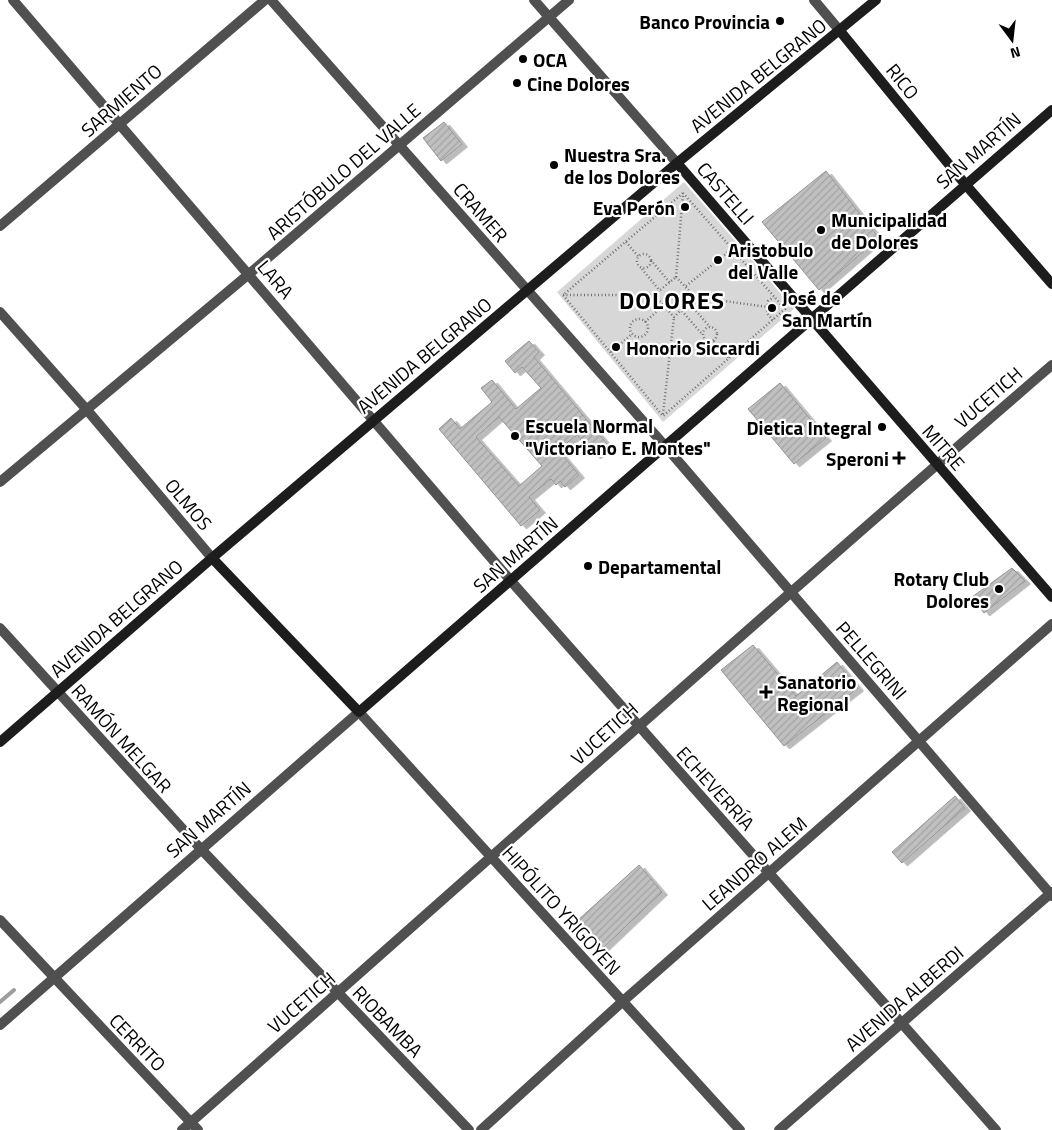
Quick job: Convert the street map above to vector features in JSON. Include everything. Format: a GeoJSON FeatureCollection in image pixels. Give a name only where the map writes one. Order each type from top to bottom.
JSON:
{"type":"FeatureCollection","features":[{"type":"Feature","properties":{"kind":"main road","name":"AVENIDA BELGRANO"},"geometry":{"type":"LineString","coordinates":[[0,742],[212,558],[527,290],[677,163],[876,0]]}},
{"type":"Feature","properties":{"kind":"main road","name":"RICO"},"geometry":{"type":"LineString","coordinates":[[840,31],[965,184],[1052,284]]}},
{"type":"Feature","properties":{"kind":"main road","name":"SAN MARTÍN"},"geometry":{"type":"LineString","coordinates":[[359,712],[1052,110]]}},
{"type":"Feature","properties":{"kind":"main road","name":"CASTELLI"},"geometry":{"type":"LineString","coordinates":[[677,163],[812,318]]}},
{"type":"Feature","properties":{"kind":"main road","name":"MITRE"},"geometry":{"type":"LineString","coordinates":[[812,318],[936,465],[1052,597]]}},
{"type":"Feature","properties":{"kind":"main road","name":"OLMOS"},"geometry":{"type":"LineString","coordinates":[[212,558],[359,712]]}},
{"type":"Feature","properties":{"kind":"street","name":"LARA"},"geometry":{"type":"LineString","coordinates":[[13,0],[511,581]]}},
{"type":"Feature","properties":{"kind":"street","name":"SARMIENTO"},"geometry":{"type":"LineString","coordinates":[[0,226],[265,0]]}},
{"type":"Feature","properties":{"kind":"street","name":"CRAMER"},"geometry":{"type":"LineString","coordinates":[[271,0],[666,447]]}},
{"type":"Feature","properties":{"kind":"street","name":"CASTELLI"},"geometry":{"type":"LineString","coordinates":[[534,0],[677,163]]}},
{"type":"Feature","properties":{"kind":"street","name":"ARISTÓBULO DEL VALLE"},"geometry":{"type":"LineString","coordinates":[[0,482],[249,274],[570,0]]}},
{"type":"Feature","properties":{"kind":"street","name":"RICO"},"geometry":{"type":"LineString","coordinates":[[814,0],[840,31]]}},
{"type":"Feature","properties":{"kind":"street","name":"OLMOS"},"geometry":{"type":"LineString","coordinates":[[0,312],[87,410],[212,558]]}},
{"type":"Feature","properties":{"kind":"street","name":"VUCETICH"},"geometry":{"type":"LineString","coordinates":[[190,1128],[637,727],[1052,365]]}},
{"type":"Feature","properties":{"kind":"street","name":"PELLEGRINI"},"geometry":{"type":"LineString","coordinates":[[666,447],[1051,894]]}},
{"type":"Feature","properties":{"kind":"street","name":"ECHEVERRÍA"},"geometry":{"type":"LineString","coordinates":[[511,581],[637,727],[996,1130]]}},
{"type":"Feature","properties":{"kind":"street","name":"LEANDRO ALEM"},"geometry":{"type":"LineString","coordinates":[[481,1130],[622,1002],[1052,624]]}},
{"type":"Feature","properties":{"kind":"street","name":"RAMÓN MELGAR"},"geometry":{"type":"LineString","coordinates":[[0,628],[200,848]]}},
{"type":"Feature","properties":{"kind":"street","name":"SAN MARTÍN"},"geometry":{"type":"LineString","coordinates":[[0,1025],[200,848],[359,712]]}},
{"type":"Feature","properties":{"kind":"street","name":"HIPÓLITO YRIGOYEN"},"geometry":{"type":"LineString","coordinates":[[359,712],[740,1130]]}},
{"type":"Feature","properties":{"kind":"street","name":"RIOBAMBA"},"geometry":{"type":"LineString","coordinates":[[200,848],[469,1130]]}},
{"type":"Feature","properties":{"kind":"street","name":"AVENIDA ALBERDI"},"geometry":{"type":"LineString","coordinates":[[779,1130],[1051,894]]}},
{"type":"Feature","properties":{"kind":"street","name":"CERRITO"},"geometry":{"type":"LineString","coordinates":[[0,920],[190,1128]]}},
{"type":"Feature","properties":{"kind":"path"},"geometry":{"type":"LineString","coordinates":[[563,295],[683,193]]}},
{"type":"Feature","properties":{"kind":"path"},"geometry":{"type":"LineString","coordinates":[[663,416],[785,309],[683,193]]}},
{"type":"Feature","properties":{"kind":"path"},"geometry":{"type":"LineString","coordinates":[[563,295],[654,295],[670,283],[676,277],[683,193]]}},
{"type":"Feature","properties":{"kind":"path"},"geometry":{"type":"LineString","coordinates":[[626,242],[638,256]]}},
{"type":"Feature","properties":{"kind":"path"},"geometry":{"type":"LineString","coordinates":[[686,286],[732,248]]}},
{"type":"Feature","properties":{"kind":"path"},"geometry":{"type":"LineString","coordinates":[[638,256],[645,253],[670,283]]}},
{"type":"Feature","properties":{"kind":"path"},"geometry":{"type":"LineString","coordinates":[[638,256],[637,262],[660,291]]}},
{"type":"Feature","properties":{"kind":"path"},"geometry":{"type":"LineString","coordinates":[[641,268],[648,266],[651,260]]}},
{"type":"Feature","properties":{"kind":"path"},"geometry":{"type":"LineString","coordinates":[[676,277],[696,297],[768,307]]}},
{"type":"Feature","properties":{"kind":"path"},"geometry":{"type":"LineString","coordinates":[[563,295],[663,416]]}},
{"type":"Feature","properties":{"kind":"path"},"geometry":{"type":"LineString","coordinates":[[654,295],[674,316],[663,416]]}},
{"type":"Feature","properties":{"kind":"path"},"geometry":{"type":"LineString","coordinates":[[674,316],[696,297]]}},
{"type":"Feature","properties":{"kind":"path"},"geometry":{"type":"LineString","coordinates":[[773,320],[767,313],[768,301],[774,297]]}},
{"type":"Feature","properties":{"kind":"path"},"geometry":{"type":"LineString","coordinates":[[690,303],[710,327],[718,332],[714,341]]}},
{"type":"Feature","properties":{"kind":"path"},"geometry":{"type":"LineString","coordinates":[[645,322],[664,305]]}},
{"type":"Feature","properties":{"kind":"path"},"geometry":{"type":"LineString","coordinates":[[682,311],[707,341],[714,341],[729,358]]}},
{"type":"Feature","properties":{"kind":"path"},"geometry":{"type":"LineString","coordinates":[[641,319],[645,322],[648,328],[642,336],[632,334],[629,328],[633,321],[641,319]]}},
{"type":"Feature","properties":{"kind":"path"},"geometry":{"type":"LineString","coordinates":[[703,335],[704,330],[710,327]]}},
{"type":"Feature","properties":{"kind":"path"},"geometry":{"type":"LineString","coordinates":[[610,352],[632,334]]}},
{"type":"Feature","properties":{"kind":"shaded area"},"geometry":{"type":"Polygon","coordinates":[[[684,182],[794,309],[663,422],[557,292],[684,182]]]}},
{"type":"Feature","properties":{"kind":"building"},"geometry":{"type":"Polygon","coordinates":[[[444,122],[462,144],[441,161],[423,138],[444,122]]]}},
{"type":"Feature","properties":{"kind":"building","name":"Municipalidad de Dolores"},"geometry":{"type":"Polygon","coordinates":[[[826,171],[879,238],[819,290],[762,222],[826,171]]]}},
{"type":"Feature","properties":{"kind":"building"},"geometry":{"type":"Polygon","coordinates":[[[529,341],[539,352],[534,357],[608,445],[595,456],[577,435],[558,450],[579,475],[565,487],[560,481],[556,485],[551,479],[529,497],[540,510],[521,526],[439,429],[451,418],[460,429],[492,402],[481,388],[492,380],[516,409],[541,388],[522,367],[515,373],[505,361],[529,341]],[[499,417],[476,437],[519,486],[542,466],[499,417]]]}},
{"type":"Feature","properties":{"kind":"building"},"geometry":{"type":"Polygon","coordinates":[[[780,383],[826,438],[794,464],[748,409],[780,383]]]}},
{"type":"Feature","properties":{"kind":"building","name":"Rotary Club Dolores"},"geometry":{"type":"Polygon","coordinates":[[[1012,568],[1025,581],[984,613],[972,597],[1012,568]]]}},
{"type":"Feature","properties":{"kind":"building","name":"Sanatorio Regional"},"geometry":{"type":"Polygon","coordinates":[[[753,645],[796,696],[837,662],[858,688],[784,746],[721,670],[753,645]]]}},
{"type":"Feature","properties":{"kind":"building"},"geometry":{"type":"Polygon","coordinates":[[[955,796],[965,808],[902,863],[892,852],[955,796]]]}},
{"type":"Feature","properties":{"kind":"building"},"geometry":{"type":"Polygon","coordinates":[[[639,865],[662,892],[601,950],[577,921],[639,865]]]}},
{"type":"Feature","properties":{"kind":"waterway"},"geometry":{"type":"LineString","coordinates":[[0,1002],[14,990]]}},
{"type":"Feature","properties":{"kind":"place","name":"Banco Provincia"},"geometry":{"type":"Point","coordinates":[780,21]}},
{"type":"Feature","properties":{"kind":"place","name":"OCA"},"geometry":{"type":"Point","coordinates":[523,59]}},
{"type":"Feature","properties":{"kind":"place","name":"Cine Dolores"},"geometry":{"type":"Point","coordinates":[517,83]}},
{"type":"Feature","properties":{"kind":"place","name":"Nuestra Sra. de los Dolores"},"geometry":{"type":"Point","coordinates":[554,165]}},
{"type":"Feature","properties":{"kind":"place","name":"Eva Perón"},"geometry":{"type":"Point","coordinates":[685,207]}},
{"type":"Feature","properties":{"kind":"place","name":"Municipalidad de Dolores"},"geometry":{"type":"Point","coordinates":[821,230]}},
{"type":"Feature","properties":{"kind":"place","name":"Aristobulo del Valle"},"geometry":{"type":"Point","coordinates":[718,260]}},
{"type":"Feature","properties":{"kind":"place","name":"José de San Martín"},"geometry":{"type":"Point","coordinates":[772,308]}},
{"type":"Feature","properties":{"kind":"place","name":"Honorio Siccardi"},"geometry":{"type":"Point","coordinates":[616,347]}},
{"type":"Feature","properties":{"kind":"place","name":"Dietica Integral"},"geometry":{"type":"Point","coordinates":[882,427]}},
{"type":"Feature","properties":{"kind":"place","name":"Escuela Normal \"Victoriano E. Montes\""},"geometry":{"type":"Point","coordinates":[515,436]}},
{"type":"Feature","properties":{"kind":"place","name":"Speroni"},"geometry":{"type":"Point","coordinates":[899,458]}},
{"type":"Feature","properties":{"kind":"place","name":"Departamental"},"geometry":{"type":"Point","coordinates":[588,566]}},
{"type":"Feature","properties":{"kind":"place","name":"Rotary Club Dolores"},"geometry":{"type":"Point","coordinates":[999,589]}},
{"type":"Feature","properties":{"kind":"place","name":"Sanatorio Regional"},"geometry":{"type":"Point","coordinates":[766,692]}},
{"type":"Feature","properties":{"kind":"district","name":"DOLORES"},"geometry":{"type":"Point","coordinates":[672,300]}}]}
